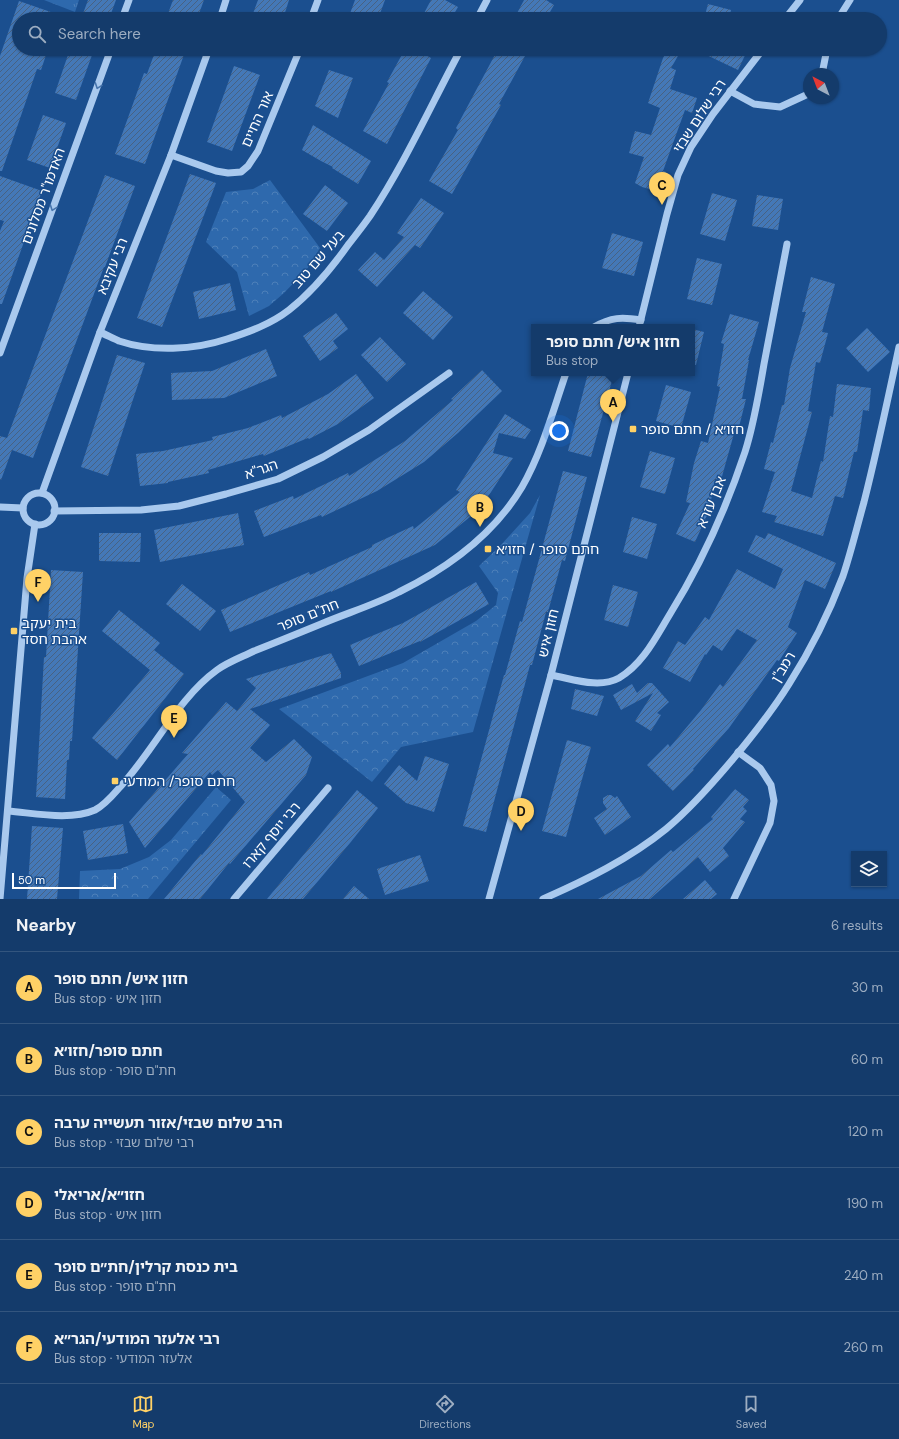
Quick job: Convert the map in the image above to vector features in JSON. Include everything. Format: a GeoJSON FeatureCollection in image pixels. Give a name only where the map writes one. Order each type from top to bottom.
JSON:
{"type":"FeatureCollection","features":[{"type":"Feature","properties":{"kind":"street"},"geometry":{"type":"LineString","coordinates":[[125,12],[129,0]]}},
{"type":"Feature","properties":{"kind":"street"},"geometry":{"type":"LineString","coordinates":[[222,12],[226,0]]}},
{"type":"Feature","properties":{"kind":"street"},"geometry":{"type":"LineString","coordinates":[[314,12],[318,0]]}},
{"type":"Feature","properties":{"kind":"street"},"geometry":{"type":"LineString","coordinates":[[481,12],[488,0]]}},
{"type":"Feature","properties":{"kind":"street"},"geometry":{"type":"LineString","coordinates":[[791,12],[800,0]]}},
{"type":"Feature","properties":{"kind":"street"},"geometry":{"type":"LineString","coordinates":[[842,12],[850,0]]}},
{"type":"Feature","properties":{"kind":"street","name":"האדמו\"ר מסלונים"},"geometry":{"type":"LineString","coordinates":[[0,353],[108,56]]}},
{"type":"Feature","properties":{"kind":"street","name":"רבי עקיבא"},"geometry":{"type":"LineString","coordinates":[[42,493],[100,332],[171,155],[206,56]]}},
{"type":"Feature","properties":{"kind":"street","name":"אור החיים"},"geometry":{"type":"LineString","coordinates":[[171,155],[216,171],[228,173],[241,172],[248,166],[258,150],[297,56]]}},
{"type":"Feature","properties":{"kind":"street","name":"בעל שם טוב"},"geometry":{"type":"LineString","coordinates":[[100,332],[120,341],[143,346],[188,348],[215,343],[239,335],[268,324],[289,310],[316,286],[338,260],[370,217],[416,137],[457,56]]}},
{"type":"Feature","properties":{"kind":"street","name":"רבי שלום שבזי"},"geometry":{"type":"LineString","coordinates":[[640,324],[678,175],[691,148],[713,114],[757,56]]}},
{"type":"Feature","properties":{"kind":"street"},"geometry":{"type":"LineString","coordinates":[[823,68],[826,56]]}},
{"type":"Feature","properties":{"kind":"street"},"geometry":{"type":"LineString","coordinates":[[730,91],[754,104],[780,107],[803,96]]}},
{"type":"Feature","properties":{"kind":"street","name":"אבן עזרא"},"geometry":{"type":"LineString","coordinates":[[551,675],[592,683],[606,683],[619,678],[633,668],[650,647],[684,591],[727,500],[745,451],[758,400],[787,244]]}},
{"type":"Feature","properties":{"kind":"street"},"geometry":{"type":"LineString","coordinates":[[599,324],[615,318],[640,324]]}},
{"type":"Feature","properties":{"kind":"street","name":"רמב\"ן"},"geometry":{"type":"LineString","coordinates":[[543,899],[606,869],[666,829],[699,798],[766,717],[789,684],[826,616],[842,576],[871,474],[899,347]]}},
{"type":"Feature","properties":{"kind":"street","name":"הגר\"א"},"geometry":{"type":"LineString","coordinates":[[54,511],[141,510],[179,506],[278,479],[323,457],[369,430],[449,373]]}},
{"type":"Feature","properties":{"kind":"street","name":"חת\"ם סופר"},"geometry":{"type":"LineString","coordinates":[[8,811],[64,816],[94,810],[107,802],[132,774],[188,698],[217,670],[234,660],[398,593],[431,575],[468,550],[500,517],[522,488],[548,428],[565,376]]}},
{"type":"Feature","properties":{"kind":"street","name":"חזון איש"},"geometry":{"type":"LineString","coordinates":[[489,899],[551,675],[627,376]]}},
{"type":"Feature","properties":{"kind":"street"},"geometry":{"type":"LineString","coordinates":[[42,493],[47,495],[53,502],[54,511],[50,520],[41,524],[35,524],[28,520],[23,512],[24,503],[29,496],[42,493]]}},
{"type":"Feature","properties":{"kind":"street"},"geometry":{"type":"LineString","coordinates":[[0,508],[23,508]]}},
{"type":"Feature","properties":{"kind":"street"},"geometry":{"type":"LineString","coordinates":[[0,899],[27,578],[35,524]]}},
{"type":"Feature","properties":{"kind":"street"},"geometry":{"type":"LineString","coordinates":[[734,899],[770,823],[774,801],[771,785],[760,768],[738,752]]}},
{"type":"Feature","properties":{"kind":"street","name":"רבי יוסף קארו"},"geometry":{"type":"LineString","coordinates":[[234,899],[328,788]]}},
{"type":"Feature","properties":{"kind":"green space"},"geometry":{"type":"Polygon","coordinates":[[[44,0],[79,0],[75,12],[44,0]]]}},
{"type":"Feature","properties":{"kind":"green space"},"geometry":{"type":"Polygon","coordinates":[[[270,180],[320,248],[307,269],[284,293],[269,306],[249,316],[237,272],[206,242],[226,192],[253,189],[270,180]]]}},
{"type":"Feature","properties":{"kind":"green space"},"geometry":{"type":"Polygon","coordinates":[[[540,495],[473,732],[401,747],[372,782],[279,709],[403,663],[476,621],[496,605],[498,593],[479,566],[500,546],[530,513],[540,495]]]}},
{"type":"Feature","properties":{"kind":"green space"},"geometry":{"type":"Polygon","coordinates":[[[216,787],[231,800],[148,899],[79,899],[80,871],[120,869],[149,857],[171,840],[216,787]]]}},
{"type":"Feature","properties":{"kind":"building"},"geometry":{"type":"Polygon","coordinates":[[[88,0],[116,0],[112,12],[84,12],[88,0]]]}},
{"type":"Feature","properties":{"kind":"building"},"geometry":{"type":"Polygon","coordinates":[[[173,0],[204,0],[200,12],[169,12],[173,0]]]}},
{"type":"Feature","properties":{"kind":"building"},"geometry":{"type":"Polygon","coordinates":[[[258,0],[289,0],[285,12],[254,12],[258,0]]]}},
{"type":"Feature","properties":{"kind":"building"},"geometry":{"type":"Polygon","coordinates":[[[355,0],[385,0],[381,12],[351,12],[355,0]]]}},
{"type":"Feature","properties":{"kind":"building"},"geometry":{"type":"Polygon","coordinates":[[[431,0],[445,0],[458,7],[455,12],[425,12],[431,0]]]}},
{"type":"Feature","properties":{"kind":"building"},"geometry":{"type":"Polygon","coordinates":[[[524,0],[546,0],[554,5],[550,12],[518,12],[524,0]]]}},
{"type":"Feature","properties":{"kind":"building"},"geometry":{"type":"Polygon","coordinates":[[[19,1],[51,12],[15,12],[19,1]]]}},
{"type":"Feature","properties":{"kind":"building"},"geometry":{"type":"Polygon","coordinates":[[[708,4],[731,10],[731,12],[706,12],[708,4]]]}},
{"type":"Feature","properties":{"kind":"building"},"geometry":{"type":"Polygon","coordinates":[[[12,21],[12,56],[46,56],[41,70],[37,69],[2,171],[0,171],[0,56],[12,21]]]}},
{"type":"Feature","properties":{"kind":"building"},"geometry":{"type":"Polygon","coordinates":[[[68,56],[92,56],[76,100],[55,93],[68,56]]]}},
{"type":"Feature","properties":{"kind":"building"},"geometry":{"type":"Polygon","coordinates":[[[153,56],[184,56],[145,164],[115,154],[144,73],[147,74],[153,56]]]}},
{"type":"Feature","properties":{"kind":"building"},"geometry":{"type":"Polygon","coordinates":[[[401,56],[427,56],[431,58],[387,144],[363,131],[389,83],[387,82],[401,56]]]}},
{"type":"Feature","properties":{"kind":"building"},"geometry":{"type":"Polygon","coordinates":[[[494,56],[525,56],[499,104],[501,105],[452,194],[429,181],[458,130],[456,128],[494,56]]]}},
{"type":"Feature","properties":{"kind":"building"},"geometry":{"type":"Polygon","coordinates":[[[664,56],[678,56],[671,68],[676,70],[670,89],[697,98],[692,113],[685,110],[663,171],[666,172],[661,192],[642,187],[635,183],[644,157],[629,153],[635,131],[651,135],[660,108],[648,103],[664,56]]]}},
{"type":"Feature","properties":{"kind":"building"},"geometry":{"type":"Polygon","coordinates":[[[709,56],[745,56],[738,70],[709,56]]]}},
{"type":"Feature","properties":{"kind":"building"},"geometry":{"type":"Polygon","coordinates":[[[234,66],[260,75],[232,151],[207,142],[234,66]]]}},
{"type":"Feature","properties":{"kind":"building"},"geometry":{"type":"Polygon","coordinates":[[[329,70],[353,78],[338,118],[315,106],[329,70]]]}},
{"type":"Feature","properties":{"kind":"building"},"geometry":{"type":"Polygon","coordinates":[[[43,115],[66,123],[50,168],[27,160],[43,115]]]}},
{"type":"Feature","properties":{"kind":"building"},"geometry":{"type":"Polygon","coordinates":[[[313,125],[371,161],[358,184],[332,168],[333,167],[302,150],[313,125]]]}},
{"type":"Feature","properties":{"kind":"building"},"geometry":{"type":"Polygon","coordinates":[[[190,174],[216,183],[162,327],[137,318],[190,174]]]}},
{"type":"Feature","properties":{"kind":"building"},"geometry":{"type":"Polygon","coordinates":[[[105,175],[135,186],[33,458],[12,450],[1,480],[0,436],[7,438],[105,175]]]}},
{"type":"Feature","properties":{"kind":"building"},"geometry":{"type":"Polygon","coordinates":[[[0,176],[42,191],[2,304],[0,304],[0,231],[4,221],[0,220],[0,176]]]}},
{"type":"Feature","properties":{"kind":"building"},"geometry":{"type":"Polygon","coordinates":[[[325,185],[348,203],[327,231],[303,214],[325,185]]]}},
{"type":"Feature","properties":{"kind":"building"},"geometry":{"type":"Polygon","coordinates":[[[712,193],[737,200],[725,241],[700,234],[712,193]]]}},
{"type":"Feature","properties":{"kind":"building"},"geometry":{"type":"Polygon","coordinates":[[[757,195],[783,199],[778,230],[752,226],[757,195]]]}},
{"type":"Feature","properties":{"kind":"building"},"geometry":{"type":"Polygon","coordinates":[[[421,198],[444,213],[420,248],[415,245],[377,287],[358,270],[375,252],[384,260],[404,237],[397,233],[421,198]]]}},
{"type":"Feature","properties":{"kind":"building"},"geometry":{"type":"Polygon","coordinates":[[[612,233],[643,242],[634,276],[602,268],[612,233]]]}},
{"type":"Feature","properties":{"kind":"building"},"geometry":{"type":"Polygon","coordinates":[[[697,258],[722,264],[712,305],[687,299],[697,258]]]}},
{"type":"Feature","properties":{"kind":"building"},"geometry":{"type":"Polygon","coordinates":[[[811,277],[835,284],[822,332],[828,333],[820,363],[816,362],[808,411],[812,412],[791,491],[812,498],[821,461],[823,462],[830,416],[833,417],[837,384],[871,388],[869,411],[863,410],[857,452],[854,452],[843,498],[835,496],[823,536],[774,522],[777,516],[762,512],[775,472],[764,469],[771,442],[773,443],[782,405],[784,405],[790,368],[806,312],[802,312],[811,277]]]}},
{"type":"Feature","properties":{"kind":"building"},"geometry":{"type":"Polygon","coordinates":[[[230,283],[236,310],[199,319],[193,292],[230,283]]]}},
{"type":"Feature","properties":{"kind":"building"},"geometry":{"type":"Polygon","coordinates":[[[423,291],[453,317],[433,340],[403,313],[423,291]]]}},
{"type":"Feature","properties":{"kind":"building"},"geometry":{"type":"Polygon","coordinates":[[[336,313],[348,329],[333,341],[338,348],[320,361],[303,336],[336,313]]]}},
{"type":"Feature","properties":{"kind":"building"},"geometry":{"type":"Polygon","coordinates":[[[730,314],[759,322],[748,360],[742,399],[746,399],[738,431],[735,430],[721,480],[715,479],[709,511],[695,542],[676,534],[690,503],[686,502],[694,463],[701,441],[708,443],[720,387],[717,386],[724,344],[721,343],[730,314]]]}},
{"type":"Feature","properties":{"kind":"building"},"geometry":{"type":"Polygon","coordinates":[[[867,328],[890,352],[868,372],[846,348],[867,328]]]}},
{"type":"Feature","properties":{"kind":"building"},"geometry":{"type":"Polygon","coordinates":[[[695,330],[704,332],[695,365],[695,330]]]}},
{"type":"Feature","properties":{"kind":"building"},"geometry":{"type":"Polygon","coordinates":[[[380,337],[406,364],[387,382],[361,355],[380,337]]]}},
{"type":"Feature","properties":{"kind":"building"},"geometry":{"type":"Polygon","coordinates":[[[266,349],[277,376],[224,398],[172,400],[171,373],[212,371],[266,349]]]}},
{"type":"Feature","properties":{"kind":"building"},"geometry":{"type":"Polygon","coordinates":[[[117,355],[145,363],[108,476],[81,467],[117,355]]]}},
{"type":"Feature","properties":{"kind":"building"},"geometry":{"type":"Polygon","coordinates":[[[482,370],[502,391],[458,433],[424,462],[377,491],[322,517],[321,515],[264,537],[254,511],[293,496],[294,499],[348,473],[349,476],[405,441],[453,400],[451,399],[482,370]]]}},
{"type":"Feature","properties":{"kind":"building"},"geometry":{"type":"Polygon","coordinates":[[[356,374],[374,398],[338,424],[309,439],[308,438],[264,456],[263,454],[208,470],[209,473],[168,483],[140,486],[136,454],[163,451],[213,440],[212,437],[248,428],[281,415],[282,418],[328,394],[356,374]]]}},
{"type":"Feature","properties":{"kind":"building"},"geometry":{"type":"Polygon","coordinates":[[[587,376],[613,376],[591,457],[568,451],[587,376]]]}},
{"type":"Feature","properties":{"kind":"building"},"geometry":{"type":"Polygon","coordinates":[[[666,385],[691,392],[681,428],[656,421],[666,385]]]}},
{"type":"Feature","properties":{"kind":"building"},"geometry":{"type":"Polygon","coordinates":[[[505,414],[531,430],[525,439],[499,433],[493,453],[513,458],[480,509],[435,545],[331,592],[230,632],[221,610],[309,572],[310,575],[372,547],[372,545],[413,526],[414,529],[460,492],[456,490],[505,414]]]}},
{"type":"Feature","properties":{"kind":"building"},"geometry":{"type":"Polygon","coordinates":[[[650,451],[675,458],[665,494],[640,487],[650,451]]]}},
{"type":"Feature","properties":{"kind":"building"},"geometry":{"type":"Polygon","coordinates":[[[563,471],[587,477],[565,561],[562,560],[532,665],[530,665],[486,832],[463,826],[504,675],[520,621],[522,622],[563,471]]]}},
{"type":"Feature","properties":{"kind":"building"},"geometry":{"type":"Polygon","coordinates":[[[238,513],[244,545],[160,562],[154,530],[238,513]]]}},
{"type":"Feature","properties":{"kind":"building"},"geometry":{"type":"Polygon","coordinates":[[[632,517],[657,524],[647,559],[623,552],[632,517]]]}},
{"type":"Feature","properties":{"kind":"building"},"geometry":{"type":"Polygon","coordinates":[[[99,533],[141,533],[140,562],[99,561],[99,533]]]}},
{"type":"Feature","properties":{"kind":"building"},"geometry":{"type":"Polygon","coordinates":[[[768,533],[836,563],[825,589],[805,580],[788,627],[797,633],[779,661],[777,660],[729,728],[693,769],[694,770],[673,791],[647,765],[668,744],[670,747],[701,710],[720,684],[723,687],[757,640],[737,629],[722,651],[713,645],[706,655],[705,654],[690,682],[663,668],[678,641],[685,645],[705,617],[709,620],[737,569],[775,589],[783,569],[748,552],[756,535],[765,539],[768,533]]]}},
{"type":"Feature","properties":{"kind":"building"},"geometry":{"type":"Polygon","coordinates":[[[51,570],[83,572],[72,741],[70,741],[69,760],[67,760],[65,799],[36,797],[44,657],[46,657],[51,570]]]}},
{"type":"Feature","properties":{"kind":"building"},"geometry":{"type":"Polygon","coordinates":[[[476,582],[489,604],[420,642],[359,666],[350,645],[403,623],[476,582]]]}},
{"type":"Feature","properties":{"kind":"building"},"geometry":{"type":"Polygon","coordinates":[[[182,584],[216,611],[200,631],[166,604],[182,584]]]}},
{"type":"Feature","properties":{"kind":"building"},"geometry":{"type":"Polygon","coordinates":[[[613,585],[638,592],[628,627],[604,620],[613,585]]]}},
{"type":"Feature","properties":{"kind":"building"},"geometry":{"type":"Polygon","coordinates":[[[119,610],[160,643],[154,650],[184,674],[117,760],[92,738],[150,670],[102,631],[119,610]]]}},
{"type":"Feature","properties":{"kind":"building"},"geometry":{"type":"Polygon","coordinates":[[[331,653],[341,673],[341,678],[250,709],[270,725],[250,748],[266,762],[294,739],[312,757],[306,775],[230,864],[229,863],[200,899],[164,899],[245,802],[218,770],[212,775],[210,772],[145,848],[129,822],[188,754],[182,753],[226,702],[237,711],[256,688],[246,679],[331,653]]]}},
{"type":"Feature","properties":{"kind":"building"},"geometry":{"type":"Polygon","coordinates":[[[648,683],[652,683],[669,702],[657,713],[661,715],[651,731],[635,721],[653,693],[621,710],[613,695],[632,684],[637,693],[648,683]]]}},
{"type":"Feature","properties":{"kind":"building"},"geometry":{"type":"Polygon","coordinates":[[[575,689],[604,696],[597,716],[571,709],[575,689]]]}},
{"type":"Feature","properties":{"kind":"building"},"geometry":{"type":"Polygon","coordinates":[[[567,740],[591,747],[566,837],[542,831],[567,740]]]}},
{"type":"Feature","properties":{"kind":"building"},"geometry":{"type":"Polygon","coordinates":[[[425,756],[449,764],[434,812],[406,803],[384,784],[399,765],[417,781],[425,756]]]}},
{"type":"Feature","properties":{"kind":"building"},"geometry":{"type":"Polygon","coordinates":[[[735,789],[749,800],[743,807],[747,811],[740,819],[745,822],[723,848],[729,856],[710,872],[698,857],[650,899],[598,899],[641,876],[671,850],[673,852],[713,819],[711,817],[735,789]]]}},
{"type":"Feature","properties":{"kind":"building"},"geometry":{"type":"Polygon","coordinates":[[[357,790],[378,808],[350,843],[303,899],[267,899],[357,790]]]}},
{"type":"Feature","properties":{"kind":"building"},"geometry":{"type":"Polygon","coordinates":[[[608,795],[615,798],[617,796],[631,817],[605,835],[594,818],[607,809],[603,803],[603,798],[608,795]]]}},
{"type":"Feature","properties":{"kind":"building"},"geometry":{"type":"Polygon","coordinates":[[[123,824],[128,853],[88,860],[83,831],[123,824]]]}},
{"type":"Feature","properties":{"kind":"building"},"geometry":{"type":"Polygon","coordinates":[[[32,826],[63,828],[57,899],[27,899],[32,826]]]}},
{"type":"Feature","properties":{"kind":"building"},"geometry":{"type":"Polygon","coordinates":[[[420,855],[429,881],[385,895],[377,869],[420,855]]]}},
{"type":"Feature","properties":{"kind":"building"},"geometry":{"type":"Polygon","coordinates":[[[705,880],[717,894],[711,899],[683,899],[705,880]]]}},
{"type":"Feature","properties":{"kind":"building"},"geometry":{"type":"Polygon","coordinates":[[[354,886],[369,899],[343,899],[354,886]]]}},
{"type":"Feature","properties":{"kind":"place","name":"הרב שלום שבזי/אזור תעשייה ערבה"},"geometry":{"type":"Point","coordinates":[662,205]}},
{"type":"Feature","properties":{"kind":"place","name":"חזון איש/ חתם סופר"},"geometry":{"type":"Point","coordinates":[613,422]}},
{"type":"Feature","properties":{"kind":"place","name":"חזו׳א / חתם סופר"},"geometry":{"type":"Point","coordinates":[633,429]}},
{"type":"Feature","properties":{"kind":"place","name":"חתם סופר/חזו׳א"},"geometry":{"type":"Point","coordinates":[480,527]}},
{"type":"Feature","properties":{"kind":"place","name":"חתם סופר / חזו׳א"},"geometry":{"type":"Point","coordinates":[488,549]}},
{"type":"Feature","properties":{"kind":"place","name":"רבי אלעזר המודעי/הגר״א"},"geometry":{"type":"Point","coordinates":[38,602]}},
{"type":"Feature","properties":{"kind":"place","name":"בית יעקב אהבת חסד"},"geometry":{"type":"Point","coordinates":[14,631]}},
{"type":"Feature","properties":{"kind":"place","name":"בית כנסת קרלין/חת״ם סופר"},"geometry":{"type":"Point","coordinates":[174,738]}},
{"type":"Feature","properties":{"kind":"place","name":"חתם סופר/ המודעי"},"geometry":{"type":"Point","coordinates":[115,781]}},
{"type":"Feature","properties":{"kind":"place","name":"חזו״א/אריאלי"},"geometry":{"type":"Point","coordinates":[521,831]}}]}
